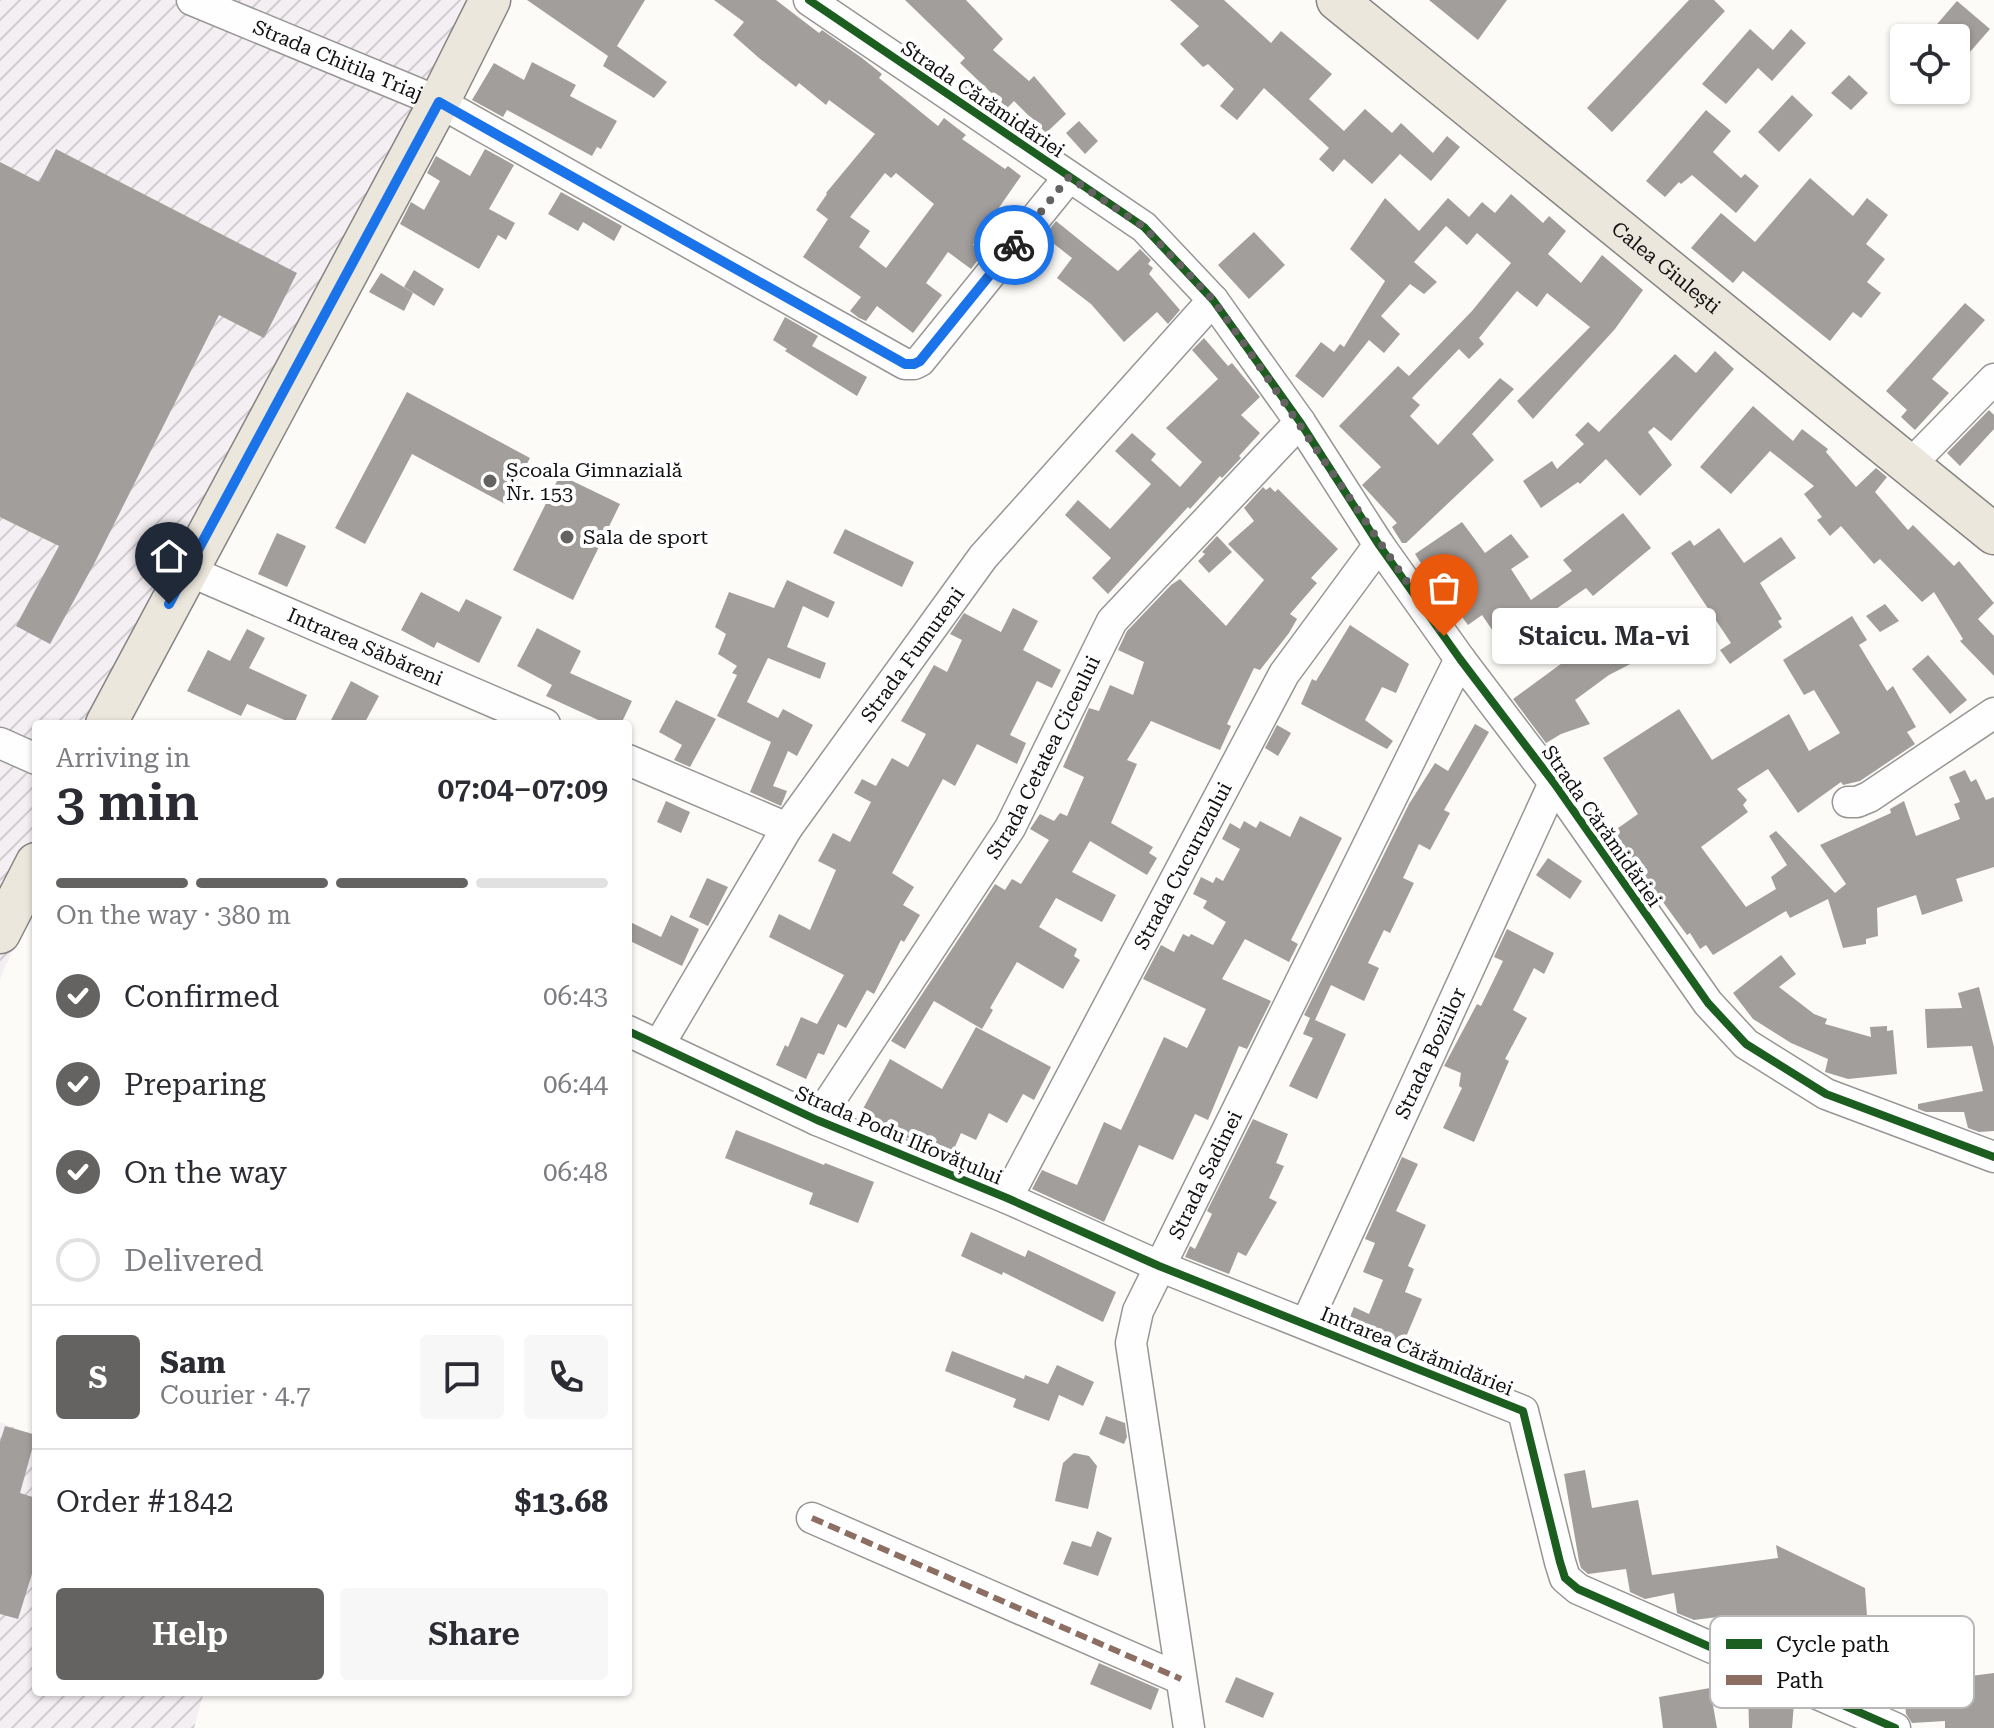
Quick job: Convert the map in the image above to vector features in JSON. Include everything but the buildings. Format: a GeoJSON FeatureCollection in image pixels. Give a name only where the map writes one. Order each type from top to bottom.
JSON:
{"type":"FeatureCollection","features":[{"type":"Feature","properties":{"kind":"main road"},"geometry":{"type":"LineString","coordinates":[[108,720],[439,102],[490,0]]}},
{"type":"Feature","properties":{"kind":"main road","name":"Calea Giulești"},"geometry":{"type":"LineString","coordinates":[[1337,0],[1994,534]]}},
{"type":"Feature","properties":{"kind":"main road"},"geometry":{"type":"LineString","coordinates":[[0,933],[32,871]]}},
{"type":"Feature","properties":{"kind":"street","name":"Strada Chitila Triaj"},"geometry":{"type":"LineString","coordinates":[[192,0],[439,102],[905,364],[920,361],[1069,177]]}},
{"type":"Feature","properties":{"kind":"street","name":"Strada Cărămidăriei"},"geometry":{"type":"LineString","coordinates":[[809,0],[1144,227],[1213,300],[1300,422],[1379,545],[1460,659],[1554,783],[1708,1003],[1746,1044],[1826,1094],[1994,1157]]}},
{"type":"Feature","properties":{"kind":"street","name":"Strada Fumureni"},"geometry":{"type":"LineString","coordinates":[[659,1045],[787,828],[983,557],[1213,300]]}},
{"type":"Feature","properties":{"kind":"street"},"geometry":{"type":"LineString","coordinates":[[1911,464],[1994,379]]}},
{"type":"Feature","properties":{"kind":"street","name":"Strada Cetatea Ciceului"},"geometry":{"type":"LineString","coordinates":[[817,1120],[1010,828],[1112,621],[1300,422]]}},
{"type":"Feature","properties":{"kind":"street","name":"Strada Cucuruzului"},"geometry":{"type":"LineString","coordinates":[[1007,1198],[1284,674],[1379,545]]}},
{"type":"Feature","properties":{"kind":"street","name":"Intrarea Săbăreni"},"geometry":{"type":"LineString","coordinates":[[187,570],[536,720]]}},
{"type":"Feature","properties":{"kind":"street","name":"Strada Sadinei"},"geometry":{"type":"LineString","coordinates":[[1189,1728],[1131,1343],[1138,1311],[1460,659]]}},
{"type":"Feature","properties":{"kind":"street"},"geometry":{"type":"LineString","coordinates":[[1848,802],[1869,797],[1994,713]]}},
{"type":"Feature","properties":{"kind":"street"},"geometry":{"type":"LineString","coordinates":[[0,743],[32,757]]}},
{"type":"Feature","properties":{"kind":"street"},"geometry":{"type":"LineString","coordinates":[[632,762],[787,828]]}},
{"type":"Feature","properties":{"kind":"street","name":"Strada Boziilor"},"geometry":{"type":"LineString","coordinates":[[1306,1324],[1554,783]]}},
{"type":"Feature","properties":{"kind":"street","name":"Strada Podu Ilfovățului"},"geometry":{"type":"LineString","coordinates":[[632,1033],[817,1120],[1007,1198],[1159,1266]]}},
{"type":"Feature","properties":{"kind":"street","name":"Intrarea Cărămidăriei"},"geometry":{"type":"LineString","coordinates":[[1159,1266],[1523,1411],[1565,1578],[1578,1589],[1710,1647]]}},
{"type":"Feature","properties":{"kind":"street"},"geometry":{"type":"LineString","coordinates":[[812,1518],[1181,1679]]}},
{"type":"Feature","properties":{"kind":"street","name":"Intrarea Cărămidăriei"},"geometry":{"type":"LineString","coordinates":[[1849,1708],[1895,1728]]}},
{"type":"Feature","properties":{"kind":"shaded area"},"geometry":{"type":"Polygon","coordinates":[[[0,0],[505,0],[121,720],[32,720],[32,907],[0,979],[0,0]]]}},
{"type":"Feature","properties":{"kind":"shaded area"},"geometry":{"type":"Polygon","coordinates":[[[0,1422],[32,1434],[32,1696],[203,1696],[194,1728],[0,1728],[0,1422]]]}},
{"type":"Feature","properties":{"kind":"marked path"},"geometry":{"type":"LineString","coordinates":[[812,1518],[1181,1679]]}},
{"type":"Feature","properties":{"kind":"cycle path"},"geometry":{"type":"LineString","coordinates":[[809,0],[1144,227],[1213,300],[1300,422],[1379,545],[1460,659],[1554,783],[1708,1003],[1746,1044],[1826,1094],[1994,1157]]}},
{"type":"Feature","properties":{"kind":"cycle path"},"geometry":{"type":"LineString","coordinates":[[632,1033],[817,1120],[1007,1198],[1159,1266],[1523,1411],[1565,1578],[1578,1589],[1710,1647]]}},
{"type":"Feature","properties":{"kind":"cycle path"},"geometry":{"type":"LineString","coordinates":[[1849,1708],[1895,1728]]}},
{"type":"Feature","properties":{"kind":"way so far"},"geometry":{"type":"LineString","coordinates":[[1014,245],[1069,177],[1144,227],[1213,300],[1300,422],[1379,545],[1444,636]]}},
{"type":"Feature","properties":{"kind":"place","name":"Școala Gimnazială Nr. 153"},"geometry":{"type":"Point","coordinates":[490,481]}},
{"type":"Feature","properties":{"kind":"place","name":"Sala de sport"},"geometry":{"type":"Point","coordinates":[567,537]}},
{"type":"Feature","properties":{"kind":"place","name":"Staicu. Ma-vi"},"geometry":{"type":"Point","coordinates":[1444,636]}},
{"type":"Feature","properties":{"kind":"route"},"geometry":{"type":"LineString","coordinates":[[169,604],[439,102],[905,364],[920,361],[1014,245]]}}]}
